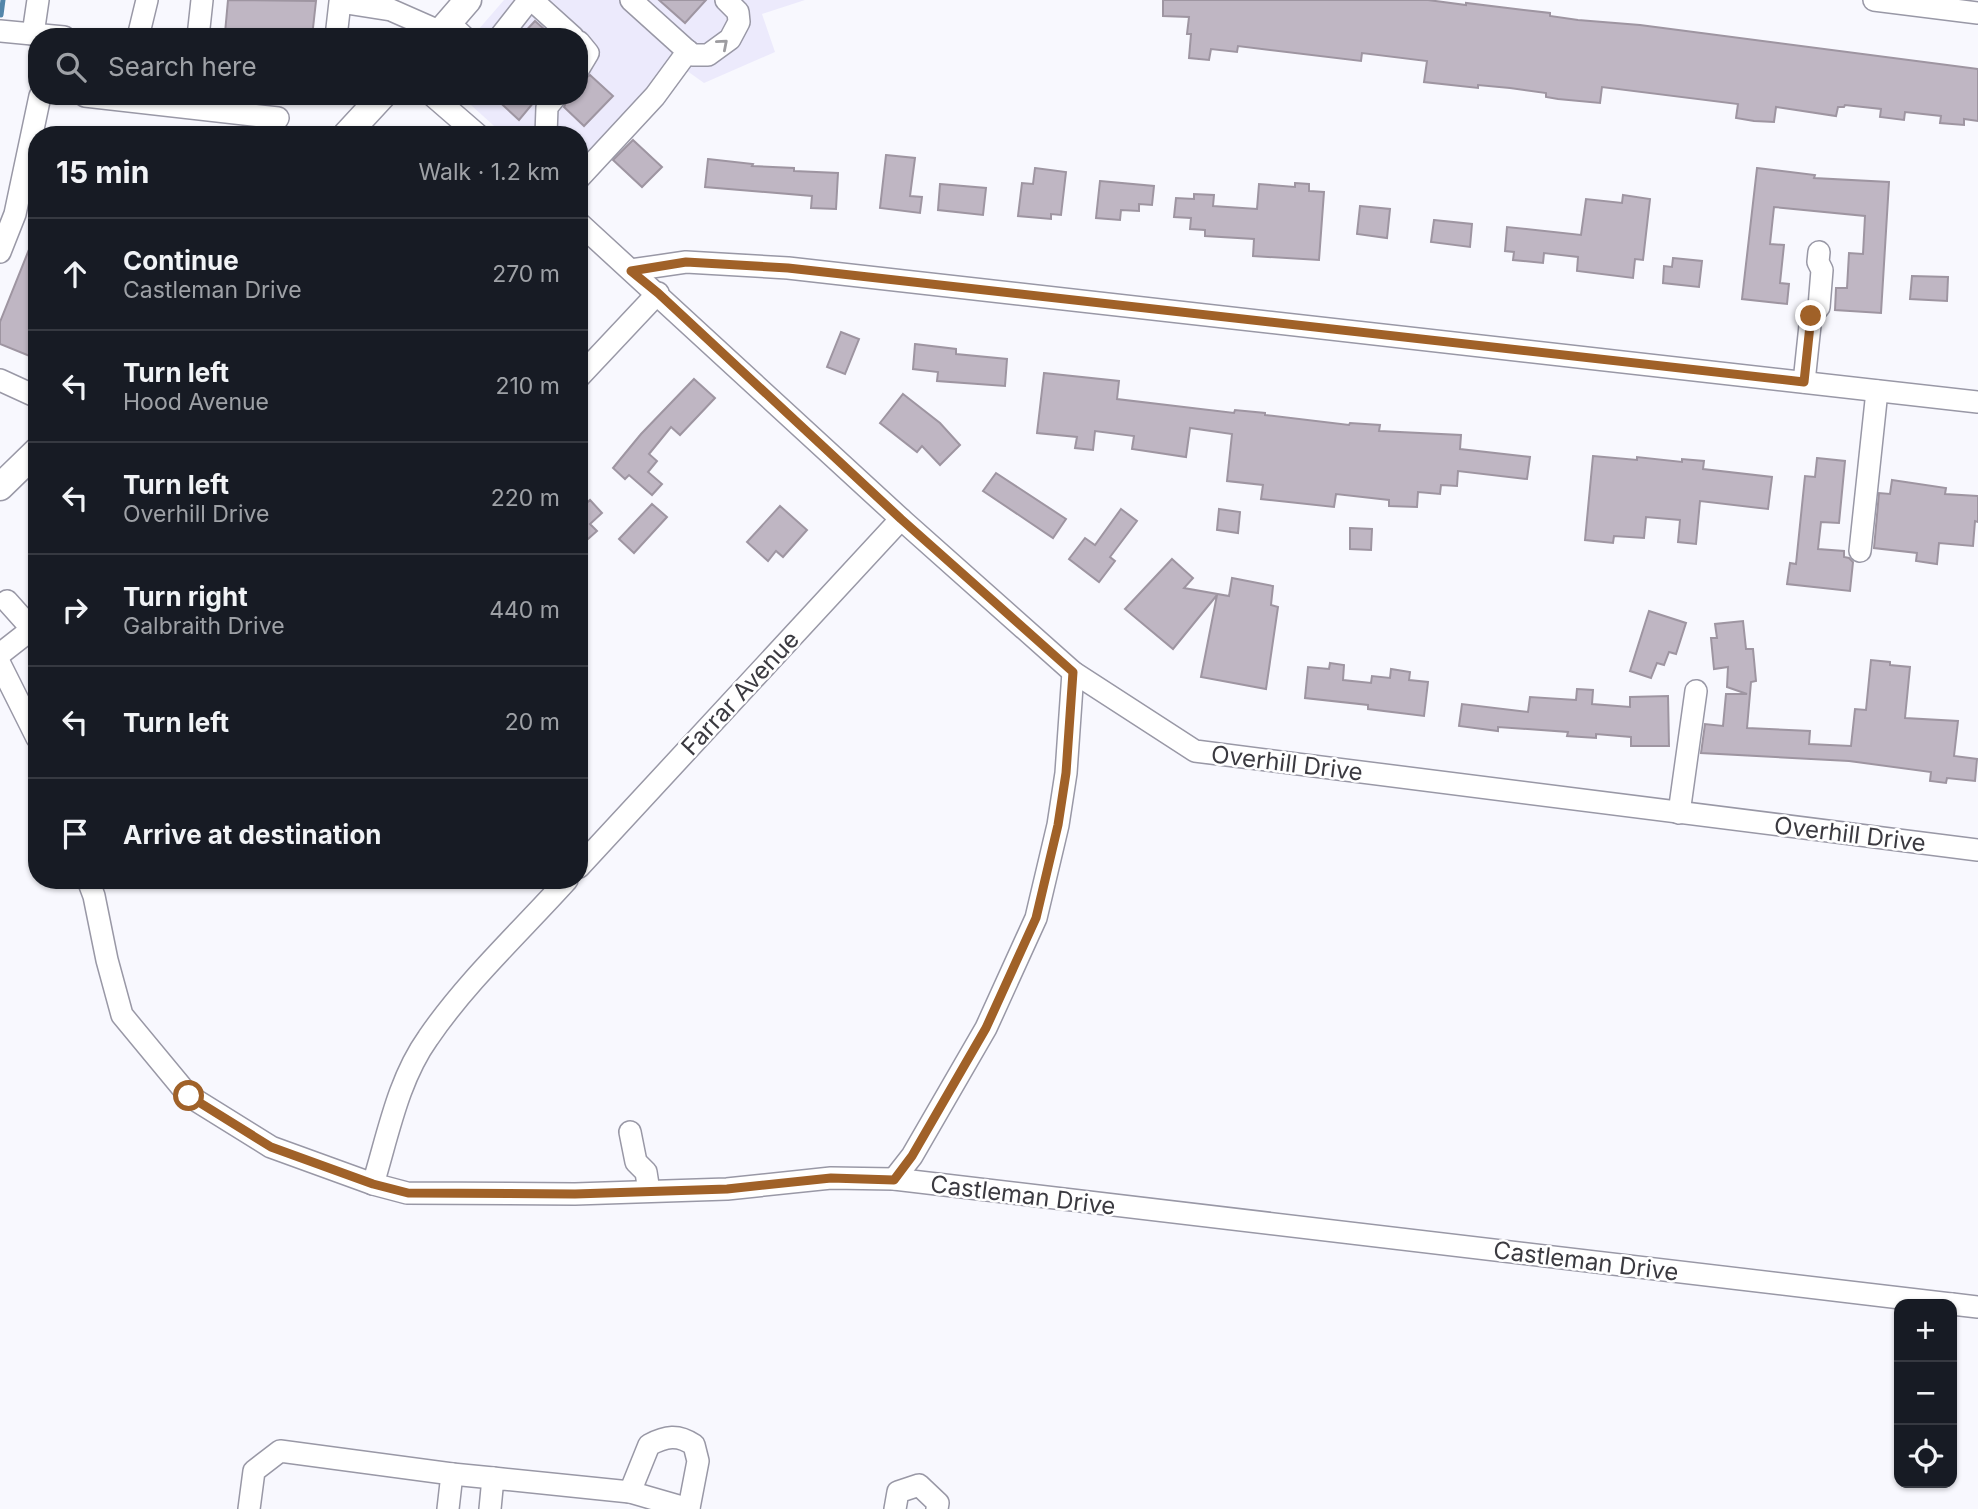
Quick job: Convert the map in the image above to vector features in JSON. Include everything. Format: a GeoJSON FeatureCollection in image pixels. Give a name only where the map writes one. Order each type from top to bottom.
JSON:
{"type":"FeatureCollection","features":[{"type":"Feature","properties":{"kind":"main road"},"geometry":{"type":"LineString","coordinates":[[450,28],[468,0]]}},
{"type":"Feature","properties":{"kind":"main road"},"geometry":{"type":"LineString","coordinates":[[354,126],[374,105]]}},
{"type":"Feature","properties":{"kind":"main road"},"geometry":{"type":"LineString","coordinates":[[0,487],[28,460]]}},
{"type":"Feature","properties":{"kind":"street"},"geometry":{"type":"LineString","coordinates":[[38,0],[47,28]]}},
{"type":"Feature","properties":{"kind":"street"},"geometry":{"type":"LineString","coordinates":[[140,28],[146,0]]}},
{"type":"Feature","properties":{"kind":"street"},"geometry":{"type":"LineString","coordinates":[[199,28],[202,0]]}},
{"type":"Feature","properties":{"kind":"street"},"geometry":{"type":"LineString","coordinates":[[507,28],[530,0],[563,28]]}},
{"type":"Feature","properties":{"kind":"street"},"geometry":{"type":"LineString","coordinates":[[631,0],[692,55],[708,55],[730,38],[739,22],[738,12],[726,0]]}},
{"type":"Feature","properties":{"kind":"street"},"geometry":{"type":"LineString","coordinates":[[1874,0],[1978,13]]}},
{"type":"Feature","properties":{"kind":"street"},"geometry":{"type":"LineString","coordinates":[[337,28],[340,2],[391,10],[438,28]]}},
{"type":"Feature","properties":{"kind":"street"},"geometry":{"type":"LineString","coordinates":[[0,31],[28,34]]}},
{"type":"Feature","properties":{"kind":"street"},"geometry":{"type":"LineString","coordinates":[[588,168],[654,96],[688,51]]}},
{"type":"Feature","properties":{"kind":"street"},"geometry":{"type":"LineString","coordinates":[[34,126],[38,105]]}},
{"type":"Feature","properties":{"kind":"street"},"geometry":{"type":"LineString","coordinates":[[164,105],[278,118],[272,126]]}},
{"type":"Feature","properties":{"kind":"street"},"geometry":{"type":"LineString","coordinates":[[443,105],[468,126]]}},
{"type":"Feature","properties":{"kind":"street"},"geometry":{"type":"LineString","coordinates":[[546,126],[549,105]]}},
{"type":"Feature","properties":{"kind":"street"},"geometry":{"type":"LineString","coordinates":[[0,252],[15,214],[28,153]]}},
{"type":"Feature","properties":{"kind":"street","name":"Overhill Drive"},"geometry":{"type":"LineString","coordinates":[[588,231],[901,519],[1073,672],[1195,751],[1978,850]]}},
{"type":"Feature","properties":{"kind":"street"},"geometry":{"type":"LineString","coordinates":[[1804,382],[1811,316],[1806,306],[1810,271],[1819,257]]}},
{"type":"Feature","properties":{"kind":"street"},"geometry":{"type":"LineString","coordinates":[[631,271],[686,262],[788,268],[1978,402]]}},
{"type":"Feature","properties":{"kind":"street"},"geometry":{"type":"LineString","coordinates":[[588,367],[658,293]]}},
{"type":"Feature","properties":{"kind":"street"},"geometry":{"type":"LineString","coordinates":[[0,402],[25,391]]}},
{"type":"Feature","properties":{"kind":"street"},"geometry":{"type":"LineString","coordinates":[[1860,551],[1877,391]]}},
{"type":"Feature","properties":{"kind":"street","name":"Farrar Avenue"},"geometry":{"type":"LineString","coordinates":[[588,857],[901,519]]}},
{"type":"Feature","properties":{"kind":"street"},"geometry":{"type":"LineString","coordinates":[[7,601],[28,625]]}},
{"type":"Feature","properties":{"kind":"street"},"geometry":{"type":"LineString","coordinates":[[0,654],[28,632]]}},
{"type":"Feature","properties":{"kind":"street"},"geometry":{"type":"LineString","coordinates":[[0,664],[28,720]]}},
{"type":"Feature","properties":{"kind":"street"},"geometry":{"type":"LineString","coordinates":[[894,1180],[912,1156],[986,1028],[1036,918],[1058,825],[1066,773],[1073,672]]}},
{"type":"Feature","properties":{"kind":"street"},"geometry":{"type":"LineString","coordinates":[[1679,813],[1696,691]]}},
{"type":"Feature","properties":{"kind":"street","name":"Castleman Drive"},"geometry":{"type":"LineString","coordinates":[[91,889],[122,1015],[189,1096],[271,1147],[373,1184],[408,1193],[575,1194],[727,1189],[831,1178],[894,1180],[1908,1299]]}},
{"type":"Feature","properties":{"kind":"street"},"geometry":{"type":"LineString","coordinates":[[373,1184],[401,1088],[427,1039],[463,994],[559,889]]}},
{"type":"Feature","properties":{"kind":"street"},"geometry":{"type":"LineString","coordinates":[[630,1132],[636,1162],[646,1172],[649,1191]]}},
{"type":"Feature","properties":{"kind":"street","name":"Castleman Drive"},"geometry":{"type":"LineString","coordinates":[[1957,1305],[1978,1307]]}},
{"type":"Feature","properties":{"kind":"street"},"geometry":{"type":"LineString","coordinates":[[249,1509],[254,1471],[280,1451],[452,1474],[630,1492],[689,1509],[698,1461],[694,1444],[684,1438],[664,1437],[649,1444],[630,1492]]}},
{"type":"Feature","properties":{"kind":"street"},"geometry":{"type":"LineString","coordinates":[[448,1509],[452,1474]]}},
{"type":"Feature","properties":{"kind":"street"},"geometry":{"type":"LineString","coordinates":[[490,1509],[494,1478]]}},
{"type":"Feature","properties":{"kind":"street"},"geometry":{"type":"LineString","coordinates":[[895,1509],[898,1492],[919,1485],[938,1503],[937,1509]]}},
{"type":"Feature","properties":{"kind":"shaded area"},"geometry":{"type":"Polygon","coordinates":[[[504,0],[805,0],[762,14],[775,52],[704,83],[676,63],[588,158],[588,126],[494,126],[471,105],[588,105],[588,28],[480,28],[504,0]]]}},
{"type":"Feature","properties":{"kind":"building"},"geometry":{"type":"Polygon","coordinates":[[[228,0],[316,1],[313,28],[225,28],[228,0]]]}},
{"type":"Feature","properties":{"kind":"building"},"geometry":{"type":"Polygon","coordinates":[[[659,0],[706,0],[685,23],[659,0]]]}},
{"type":"Feature","properties":{"kind":"building"},"geometry":{"type":"Polygon","coordinates":[[[1163,0],[1428,0],[1466,3],[1550,13],[1550,16],[1578,20],[1640,25],[1978,69],[1978,121],[1964,119],[1964,125],[1940,123],[1941,116],[1905,112],[1904,120],[1880,117],[1881,109],[1845,105],[1838,107],[1836,116],[1776,107],[1774,122],[1754,121],[1736,118],[1738,104],[1602,87],[1600,103],[1546,97],[1546,93],[1510,88],[1478,85],[1478,88],[1424,82],[1427,61],[1362,53],[1361,61],[1238,46],[1237,52],[1211,49],[1209,60],[1189,58],[1189,17],[1163,16],[1163,0]]]}},
{"type":"Feature","properties":{"kind":"building"},"geometry":{"type":"Polygon","coordinates":[[[535,21],[543,28],[528,28],[535,21]]]}},
{"type":"Feature","properties":{"kind":"building"},"geometry":{"type":"Polygon","coordinates":[[[590,75],[613,96],[584,126],[564,107],[588,105],[590,75]]]}},
{"type":"Feature","properties":{"kind":"building"},"geometry":{"type":"Polygon","coordinates":[[[503,105],[532,105],[519,120],[503,105]]]}},
{"type":"Feature","properties":{"kind":"building"},"geometry":{"type":"Polygon","coordinates":[[[633,140],[662,167],[642,187],[613,160],[633,140]]]}},
{"type":"Feature","properties":{"kind":"building"},"geometry":{"type":"Polygon","coordinates":[[[886,155],[915,158],[910,196],[922,197],[920,213],[880,208],[886,155]]]}},
{"type":"Feature","properties":{"kind":"building"},"geometry":{"type":"Polygon","coordinates":[[[708,159],[753,164],[752,166],[794,168],[794,171],[838,173],[836,209],[811,208],[812,196],[705,187],[708,159]]]}},
{"type":"Feature","properties":{"kind":"building"},"geometry":{"type":"Polygon","coordinates":[[[1035,168],[1066,172],[1061,215],[1051,214],[1051,219],[1018,216],[1022,183],[1033,184],[1035,168]]]}},
{"type":"Feature","properties":{"kind":"building"},"geometry":{"type":"Polygon","coordinates":[[[1757,168],[1815,175],[1814,178],[1889,182],[1881,313],[1835,310],[1836,288],[1847,288],[1849,253],[1863,254],[1865,216],[1774,207],[1770,244],[1784,245],[1780,283],[1789,284],[1787,304],[1742,299],[1757,168]]]}},
{"type":"Feature","properties":{"kind":"building"},"geometry":{"type":"Polygon","coordinates":[[[1100,181],[1154,186],[1152,205],[1139,204],[1139,211],[1121,210],[1120,220],[1096,218],[1100,181]]]}},
{"type":"Feature","properties":{"kind":"building"},"geometry":{"type":"Polygon","coordinates":[[[1295,183],[1309,184],[1309,191],[1324,192],[1319,260],[1253,256],[1254,239],[1205,236],[1205,230],[1190,229],[1191,218],[1174,217],[1176,198],[1194,199],[1194,194],[1214,195],[1213,206],[1257,209],[1259,184],[1295,187],[1295,183]]]}},
{"type":"Feature","properties":{"kind":"building"},"geometry":{"type":"Polygon","coordinates":[[[940,184],[986,188],[983,215],[938,210],[940,184]]]}},
{"type":"Feature","properties":{"kind":"building"},"geometry":{"type":"Polygon","coordinates":[[[1623,195],[1650,199],[1643,260],[1635,259],[1633,278],[1577,271],[1578,257],[1544,253],[1543,263],[1513,260],[1514,252],[1505,251],[1507,227],[1581,235],[1586,199],[1622,203],[1623,195]]]}},
{"type":"Feature","properties":{"kind":"building"},"geometry":{"type":"Polygon","coordinates":[[[1360,206],[1390,209],[1387,238],[1357,234],[1360,206]]]}},
{"type":"Feature","properties":{"kind":"building"},"geometry":{"type":"Polygon","coordinates":[[[1434,220],[1472,224],[1470,247],[1431,242],[1434,220]]]}},
{"type":"Feature","properties":{"kind":"building"},"geometry":{"type":"Polygon","coordinates":[[[28,252],[28,355],[0,344],[0,322],[28,252]]]}},
{"type":"Feature","properties":{"kind":"building"},"geometry":{"type":"Polygon","coordinates":[[[1673,258],[1702,261],[1699,287],[1663,283],[1664,266],[1672,267],[1673,258]]]}},
{"type":"Feature","properties":{"kind":"building"},"geometry":{"type":"Polygon","coordinates":[[[1912,276],[1948,277],[1947,301],[1910,299],[1912,276]]]}},
{"type":"Feature","properties":{"kind":"building"},"geometry":{"type":"Polygon","coordinates":[[[841,332],[859,339],[845,374],[827,367],[841,332]]]}},
{"type":"Feature","properties":{"kind":"building"},"geometry":{"type":"Polygon","coordinates":[[[915,344],[956,349],[956,354],[1007,359],[1005,386],[937,381],[938,372],[913,369],[915,344]]]}},
{"type":"Feature","properties":{"kind":"building"},"geometry":{"type":"Polygon","coordinates":[[[1044,373],[1119,381],[1117,399],[1234,413],[1235,410],[1265,413],[1349,425],[1380,425],[1379,431],[1461,435],[1460,449],[1530,457],[1527,479],[1458,471],[1457,486],[1441,485],[1440,494],[1418,492],[1417,507],[1389,506],[1389,500],[1336,494],[1334,507],[1261,499],[1263,485],[1227,481],[1232,434],[1190,428],[1186,457],[1132,449],[1134,436],[1095,431],[1093,450],[1075,448],[1077,437],[1037,433],[1044,373]]]}},
{"type":"Feature","properties":{"kind":"building"},"geometry":{"type":"Polygon","coordinates":[[[694,379],[715,398],[680,435],[671,427],[649,454],[657,461],[648,472],[662,484],[652,495],[629,475],[625,479],[613,468],[641,434],[694,379]]]}},
{"type":"Feature","properties":{"kind":"building"},"geometry":{"type":"Polygon","coordinates":[[[903,394],[940,423],[960,445],[940,465],[922,446],[917,452],[880,423],[903,394]]]}},
{"type":"Feature","properties":{"kind":"building"},"geometry":{"type":"Polygon","coordinates":[[[1593,456],[1704,461],[1703,469],[1772,477],[1768,509],[1700,501],[1696,544],[1678,542],[1680,520],[1646,517],[1644,538],[1614,536],[1613,543],[1585,540],[1593,456]]]}},
{"type":"Feature","properties":{"kind":"building"},"geometry":{"type":"Polygon","coordinates":[[[1817,458],[1845,461],[1839,523],[1821,522],[1818,549],[1844,551],[1844,557],[1853,562],[1850,591],[1787,584],[1790,563],[1796,564],[1805,476],[1815,477],[1817,458]]]}},
{"type":"Feature","properties":{"kind":"building"},"geometry":{"type":"Polygon","coordinates":[[[996,473],[1066,519],[1053,538],[983,491],[996,473]]]}},
{"type":"Feature","properties":{"kind":"building"},"geometry":{"type":"Polygon","coordinates":[[[1892,480],[1946,488],[1945,494],[1978,496],[1978,522],[1975,521],[1973,546],[1939,543],[1937,564],[1916,561],[1917,553],[1874,548],[1879,493],[1890,494],[1892,480]]]}},
{"type":"Feature","properties":{"kind":"building"},"geometry":{"type":"Polygon","coordinates":[[[590,500],[602,513],[590,524],[597,531],[588,539],[590,500]]]}},
{"type":"Feature","properties":{"kind":"building"},"geometry":{"type":"Polygon","coordinates":[[[652,504],[667,517],[634,553],[619,539],[652,504]]]}},
{"type":"Feature","properties":{"kind":"building"},"geometry":{"type":"Polygon","coordinates":[[[780,506],[807,530],[783,557],[776,551],[768,561],[747,542],[780,506]]]}},
{"type":"Feature","properties":{"kind":"building"},"geometry":{"type":"Polygon","coordinates":[[[1121,509],[1137,521],[1110,557],[1115,561],[1099,582],[1069,559],[1085,538],[1095,545],[1121,509]]]}},
{"type":"Feature","properties":{"kind":"building"},"geometry":{"type":"Polygon","coordinates":[[[1219,509],[1240,512],[1238,533],[1217,530],[1219,509]]]}},
{"type":"Feature","properties":{"kind":"building"},"geometry":{"type":"Polygon","coordinates":[[[1350,528],[1372,529],[1371,550],[1350,549],[1350,528]]]}},
{"type":"Feature","properties":{"kind":"building"},"geometry":{"type":"Polygon","coordinates":[[[1172,559],[1193,578],[1184,588],[1229,596],[1232,578],[1273,586],[1271,605],[1278,607],[1266,689],[1201,677],[1217,595],[1173,649],[1125,609],[1172,559]]]}},
{"type":"Feature","properties":{"kind":"building"},"geometry":{"type":"Polygon","coordinates":[[[1649,611],[1686,623],[1676,654],[1669,652],[1664,665],[1657,663],[1651,678],[1630,671],[1649,611]]]}},
{"type":"Feature","properties":{"kind":"building"},"geometry":{"type":"Polygon","coordinates":[[[1743,621],[1746,649],[1753,649],[1756,681],[1751,682],[1747,728],[1810,731],[1809,744],[1851,746],[1855,709],[1866,710],[1871,660],[1890,662],[1890,665],[1910,667],[1905,718],[1958,721],[1954,756],[1977,759],[1975,781],[1947,778],[1946,783],[1930,781],[1931,772],[1849,761],[1701,753],[1705,724],[1723,726],[1726,694],[1747,694],[1727,687],[1728,667],[1714,669],[1711,638],[1717,638],[1715,624],[1743,621]]]}},
{"type":"Feature","properties":{"kind":"building"},"geometry":{"type":"Polygon","coordinates":[[[1330,663],[1344,665],[1343,680],[1371,683],[1372,676],[1390,678],[1391,669],[1410,672],[1409,680],[1428,682],[1424,716],[1368,709],[1368,705],[1305,698],[1308,667],[1329,669],[1330,663]]]}},
{"type":"Feature","properties":{"kind":"building"},"geometry":{"type":"Polygon","coordinates":[[[1577,689],[1593,690],[1592,704],[1630,707],[1630,697],[1668,696],[1669,746],[1631,746],[1631,737],[1596,734],[1596,738],[1567,736],[1568,732],[1498,727],[1498,731],[1459,726],[1462,704],[1528,712],[1530,697],[1576,700],[1577,689]]]}},
{"type":"Feature","properties":{"kind":"waterway"},"geometry":{"type":"LineString","coordinates":[[1,15],[3,0]]}},
{"type":"Feature","properties":{"kind":"route"},"geometry":{"type":"LineString","coordinates":[[189,1096],[271,1147],[373,1184],[408,1193],[575,1194],[727,1189],[831,1178],[894,1180],[912,1156],[986,1028],[1036,918],[1058,825],[1066,773],[1073,672],[901,519],[631,271],[686,262],[788,268],[1804,382],[1811,316]]}}]}
